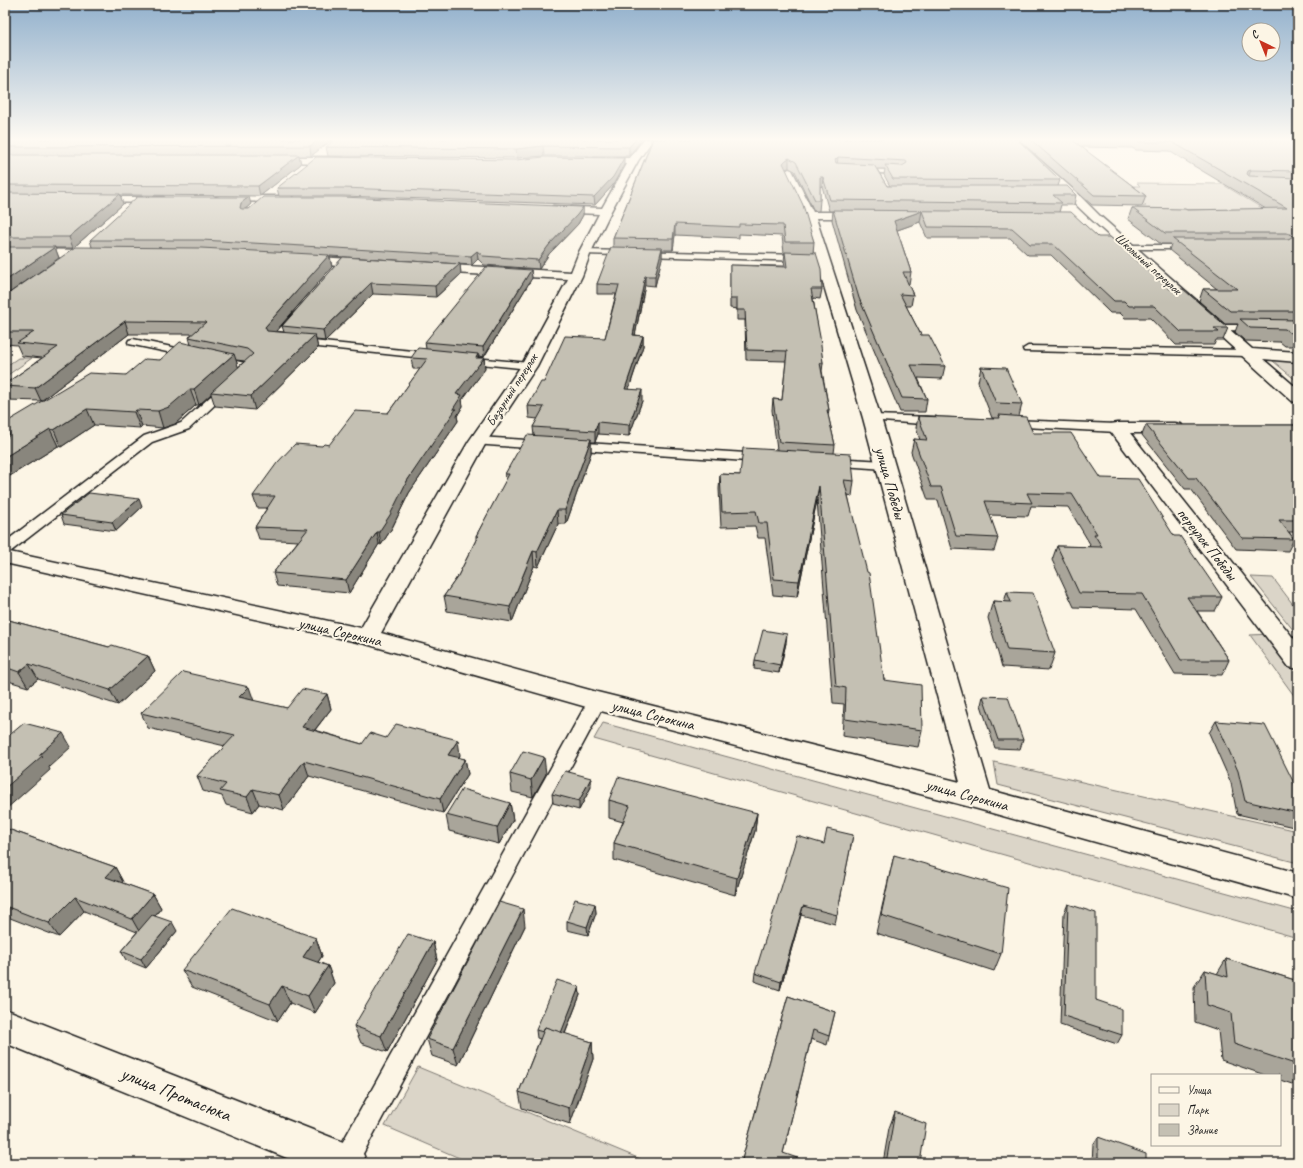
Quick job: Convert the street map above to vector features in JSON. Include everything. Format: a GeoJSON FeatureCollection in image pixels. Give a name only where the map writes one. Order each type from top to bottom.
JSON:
{"type":"FeatureCollection","features":[{"type":"Feature","properties":{"kind":"street"},"geometry":{"type":"LineString","coordinates":[[265,199],[272,194]]}},
{"type":"Feature","properties":{"kind":"street","name":"Базарный переулок"},"geometry":{"type":"LineString","coordinates":[[367,637],[478,441],[529,366],[576,276],[585,252],[615,194]]}},
{"type":"Feature","properties":{"kind":"street","name":"улица Победы"},"geometry":{"type":"LineString","coordinates":[[799,194],[809,215],[823,258],[872,418],[978,798]]}},
{"type":"Feature","properties":{"kind":"street","name":"Школьный переулок"},"geometry":{"type":"LineString","coordinates":[[1072,194],[1096,218],[1298,398]]}},
{"type":"Feature","properties":{"kind":"street"},"geometry":{"type":"LineString","coordinates":[[212,199],[304,200]]}},
{"type":"Feature","properties":{"kind":"street"},"geometry":{"type":"LineString","coordinates":[[82,200],[174,200]]}},
{"type":"Feature","properties":{"kind":"street"},"geometry":{"type":"LineString","coordinates":[[124,211],[136,200]]}},
{"type":"Feature","properties":{"kind":"street"},"geometry":{"type":"LineString","coordinates":[[544,208],[606,211]]}},
{"type":"Feature","properties":{"kind":"street"},"geometry":{"type":"LineString","coordinates":[[809,215],[872,216]]}},
{"type":"Feature","properties":{"kind":"street"},"geometry":{"type":"LineString","coordinates":[[1080,218],[1096,218]]}},
{"type":"Feature","properties":{"kind":"street"},"geometry":{"type":"LineString","coordinates":[[59,266],[78,253],[89,243]]}},
{"type":"Feature","properties":{"kind":"street"},"geometry":{"type":"LineString","coordinates":[[5,253],[109,254]]}},
{"type":"Feature","properties":{"kind":"street"},"geometry":{"type":"LineString","coordinates":[[288,259],[381,265]]}},
{"type":"Feature","properties":{"kind":"street"},"geometry":{"type":"LineString","coordinates":[[420,267],[576,276]]}},
{"type":"Feature","properties":{"kind":"street"},"geometry":{"type":"LineString","coordinates":[[1248,353],[1298,357]]}},
{"type":"Feature","properties":{"kind":"street"},"geometry":{"type":"LineString","coordinates":[[1117,428],[1188,428]]}},
{"type":"Feature","properties":{"kind":"street","name":"переулок Победы"},"geometry":{"type":"LineString","coordinates":[[1117,428],[1298,661]]}},
{"type":"Feature","properties":{"kind":"street","name":"улица Сорокина"},"geometry":{"type":"LineString","coordinates":[[5,557],[367,637],[597,701],[978,798],[1298,886]]}},
{"type":"Feature","properties":{"kind":"street","name":"улица Протасюка"},"geometry":{"type":"LineString","coordinates":[[5,1026],[345,1163]]}},
{"type":"Feature","properties":{"kind":"lane"},"geometry":{"type":"LineString","coordinates":[[256,206],[265,199]]}},
{"type":"Feature","properties":{"kind":"lane"},"geometry":{"type":"LineString","coordinates":[[1129,247],[1198,247]]}},
{"type":"Feature","properties":{"kind":"lane"},"geometry":{"type":"LineString","coordinates":[[585,252],[823,258]]}},
{"type":"Feature","properties":{"kind":"lane"},"geometry":{"type":"LineString","coordinates":[[331,274],[342,262]]}},
{"type":"Feature","properties":{"kind":"lane"},"geometry":{"type":"LineString","coordinates":[[306,304],[275,340],[442,357]]}},
{"type":"Feature","properties":{"kind":"lane"},"geometry":{"type":"LineString","coordinates":[[1219,328],[1298,328]]}},
{"type":"Feature","properties":{"kind":"lane"},"geometry":{"type":"LineString","coordinates":[[5,549],[148,439],[185,426],[250,367],[133,342]]}},
{"type":"Feature","properties":{"kind":"lane"},"geometry":{"type":"LineString","coordinates":[[1028,349],[1248,353]]}},
{"type":"Feature","properties":{"kind":"lane"},"geometry":{"type":"LineString","coordinates":[[458,359],[529,366]]}},
{"type":"Feature","properties":{"kind":"lane"},"geometry":{"type":"LineString","coordinates":[[872,418],[951,421]]}},
{"type":"Feature","properties":{"kind":"lane"},"geometry":{"type":"LineString","coordinates":[[998,423],[1117,428]]}},
{"type":"Feature","properties":{"kind":"lane"},"geometry":{"type":"LineString","coordinates":[[478,441],[773,458]]}},
{"type":"Feature","properties":{"kind":"lane"},"geometry":{"type":"LineString","coordinates":[[821,461],[885,465]]}},
{"type":"Feature","properties":{"kind":"lane"},"geometry":{"type":"LineString","coordinates":[[345,1163],[597,701]]}},
{"type":"Feature","properties":{"kind":"green space"},"geometry":{"type":"Polygon","coordinates":[[[1130,194],[1238,194],[1280,219],[1153,219],[1137,207],[1146,206],[1130,194]]]}},
{"type":"Feature","properties":{"kind":"green space"},"geometry":{"type":"Polygon","coordinates":[[[18,358],[32,358],[5,377],[5,367],[18,358]]]}},
{"type":"Feature","properties":{"kind":"green space"},"geometry":{"type":"Polygon","coordinates":[[[1273,359],[1298,361],[1298,382],[1273,361],[1273,359]]]}},
{"type":"Feature","properties":{"kind":"green space"},"geometry":{"type":"Polygon","coordinates":[[[1251,577],[1273,578],[1298,611],[1298,636],[1251,577]]]}},
{"type":"Feature","properties":{"kind":"green space"},"geometry":{"type":"Polygon","coordinates":[[[1271,634],[1298,671],[1298,701],[1250,635],[1271,634]]]}},
{"type":"Feature","properties":{"kind":"green space"},"geometry":{"type":"Polygon","coordinates":[[[603,723],[1298,912],[1298,938],[594,739],[603,723]]]}},
{"type":"Feature","properties":{"kind":"green space"},"geometry":{"type":"Polygon","coordinates":[[[994,762],[1298,831],[1298,863],[998,785],[994,762]]]}},
{"type":"Feature","properties":{"kind":"green space"},"geometry":{"type":"Polygon","coordinates":[[[418,1067],[650,1163],[471,1163],[385,1126],[418,1067]]]}},
{"type":"Feature","properties":{"kind":"building"},"geometry":{"type":"Polygon","coordinates":[[[5,194],[120,194],[69,237],[5,237],[5,194]]]}},
{"type":"Feature","properties":{"kind":"building"},"geometry":{"type":"Polygon","coordinates":[[[496,194],[597,194],[594,197],[496,194]]]}},
{"type":"Feature","properties":{"kind":"building"},"geometry":{"type":"Polygon","coordinates":[[[631,194],[798,194],[803,205],[814,242],[785,242],[783,225],[739,224],[739,227],[675,224],[673,239],[613,238],[631,194]]]}},
{"type":"Feature","properties":{"kind":"building"},"geometry":{"type":"Polygon","coordinates":[[[812,194],[820,194],[820,200],[815,200],[812,194]]]}},
{"type":"Feature","properties":{"kind":"building"},"geometry":{"type":"Polygon","coordinates":[[[828,194],[1075,194],[1076,195],[1053,195],[1062,203],[830,200],[828,194]]]}},
{"type":"Feature","properties":{"kind":"building"},"geometry":{"type":"Polygon","coordinates":[[[1092,194],[1143,194],[1146,196],[1094,195],[1092,194]]]}},
{"type":"Feature","properties":{"kind":"building"},"geometry":{"type":"Polygon","coordinates":[[[1262,194],[1298,194],[1298,311],[1230,311],[1203,289],[1237,289],[1173,239],[1288,239],[1292,237],[1292,235],[1287,233],[1165,233],[1132,208],[1187,210],[1287,208],[1262,194]]]}},
{"type":"Feature","properties":{"kind":"building"},"geometry":{"type":"Polygon","coordinates":[[[137,197],[249,197],[241,203],[240,208],[242,209],[249,209],[263,197],[341,197],[583,207],[549,245],[538,260],[483,256],[477,251],[471,256],[202,240],[90,240],[137,197]]]}},
{"type":"Feature","properties":{"kind":"building"},"geometry":{"type":"Polygon","coordinates":[[[833,210],[1071,212],[1098,237],[1110,237],[1170,289],[1183,289],[1228,328],[1214,328],[1219,332],[1181,332],[1154,306],[1129,306],[1124,301],[1114,301],[1053,244],[1030,244],[1012,228],[928,227],[922,211],[894,221],[911,272],[903,272],[913,295],[900,294],[921,335],[929,335],[945,366],[911,365],[927,399],[902,398],[859,298],[833,210]]]}},
{"type":"Feature","properties":{"kind":"building"},"geometry":{"type":"Polygon","coordinates":[[[5,247],[55,247],[5,281],[5,247]]]}},
{"type":"Feature","properties":{"kind":"building"},"geometry":{"type":"Polygon","coordinates":[[[76,247],[201,248],[329,255],[265,327],[267,331],[315,335],[251,396],[211,392],[253,354],[247,349],[189,337],[206,322],[125,321],[35,388],[5,386],[5,384],[58,347],[17,343],[34,332],[5,332],[5,296],[76,247]]]}},
{"type":"Feature","properties":{"kind":"building"},"geometry":{"type":"Polygon","coordinates":[[[611,247],[662,248],[655,276],[645,276],[633,335],[643,336],[625,389],[642,390],[629,425],[598,422],[595,431],[533,427],[544,407],[528,406],[541,382],[544,382],[565,336],[605,338],[619,285],[597,284],[611,247]]]}},
{"type":"Feature","properties":{"kind":"building"},"geometry":{"type":"Polygon","coordinates":[[[785,252],[816,253],[821,269],[822,289],[811,289],[820,337],[823,363],[820,363],[829,410],[827,410],[835,445],[779,442],[773,399],[782,400],[787,351],[747,350],[745,310],[737,310],[737,299],[730,299],[730,265],[787,267],[785,252]]]}},
{"type":"Feature","properties":{"kind":"building"},"geometry":{"type":"Polygon","coordinates":[[[343,257],[460,264],[435,286],[371,283],[323,330],[282,326],[343,257]]]}},
{"type":"Feature","properties":{"kind":"building"},"geometry":{"type":"Polygon","coordinates":[[[486,267],[531,270],[483,347],[425,342],[486,267]]]}},
{"type":"Feature","properties":{"kind":"building"},"geometry":{"type":"Polygon","coordinates":[[[1240,319],[1298,320],[1298,333],[1290,333],[1285,329],[1250,328],[1240,319]]]}},
{"type":"Feature","properties":{"kind":"building"},"geometry":{"type":"Polygon","coordinates":[[[180,342],[234,354],[194,389],[190,389],[169,407],[158,411],[136,410],[134,412],[87,409],[54,430],[50,429],[5,457],[5,438],[7,438],[10,434],[8,430],[5,429],[5,423],[89,373],[126,375],[145,359],[160,360],[180,342]]]}},
{"type":"Feature","properties":{"kind":"building"},"geometry":{"type":"Polygon","coordinates":[[[418,348],[478,354],[476,358],[484,358],[456,394],[462,395],[453,409],[456,409],[407,481],[390,515],[379,532],[377,532],[346,580],[273,573],[308,529],[255,527],[275,496],[253,496],[277,463],[295,444],[322,446],[324,444],[329,445],[355,411],[388,413],[427,359],[411,358],[418,348]]]}},
{"type":"Feature","properties":{"kind":"building"},"geometry":{"type":"Polygon","coordinates":[[[981,367],[1006,368],[1022,404],[996,403],[981,367]]]}},
{"type":"Feature","properties":{"kind":"building"},"geometry":{"type":"Polygon","coordinates":[[[999,415],[1026,417],[1033,433],[1071,433],[1101,478],[1138,479],[1174,536],[1180,536],[1222,597],[1187,597],[1229,660],[1181,660],[1142,594],[1079,593],[1057,546],[1102,547],[1094,534],[1097,534],[1072,494],[1027,493],[1032,503],[985,501],[998,538],[956,536],[941,487],[931,487],[914,439],[927,440],[918,416],[994,419],[993,418],[1000,418],[999,415]]]}},
{"type":"Feature","properties":{"kind":"building"},"geometry":{"type":"Polygon","coordinates":[[[1146,425],[1298,425],[1298,520],[1279,520],[1294,539],[1242,538],[1196,478],[1189,478],[1146,425]]]}},
{"type":"Feature","properties":{"kind":"building"},"geometry":{"type":"Polygon","coordinates":[[[527,435],[591,439],[565,510],[557,510],[537,552],[533,551],[510,607],[444,596],[458,576],[478,536],[476,536],[509,474],[505,474],[527,435]]]}},
{"type":"Feature","properties":{"kind":"building"},"geometry":{"type":"Polygon","coordinates":[[[743,448],[851,454],[854,481],[844,480],[867,572],[869,573],[884,680],[921,685],[922,730],[845,719],[846,688],[836,686],[819,486],[799,581],[774,579],[767,523],[759,523],[756,511],[722,512],[720,474],[740,475],[743,448]]]}},
{"type":"Feature","properties":{"kind":"building"},"geometry":{"type":"Polygon","coordinates":[[[89,493],[139,499],[112,522],[61,515],[89,493]]]}},
{"type":"Feature","properties":{"kind":"building"},"geometry":{"type":"Polygon","coordinates":[[[1007,592],[1033,593],[1055,653],[1007,650],[993,601],[1011,602],[1007,592]]]}},
{"type":"Feature","properties":{"kind":"building"},"geometry":{"type":"Polygon","coordinates":[[[5,619],[109,647],[112,645],[148,656],[110,690],[29,664],[19,672],[5,667],[5,619]]]}},
{"type":"Feature","properties":{"kind":"building"},"geometry":{"type":"Polygon","coordinates":[[[763,630],[787,634],[780,665],[755,660],[763,630]]]}},
{"type":"Feature","properties":{"kind":"building"},"geometry":{"type":"Polygon","coordinates":[[[183,672],[249,687],[239,697],[287,708],[302,689],[327,694],[302,727],[362,744],[370,733],[386,738],[396,724],[458,740],[448,755],[465,759],[440,799],[304,761],[279,795],[253,789],[247,797],[220,791],[226,784],[197,776],[235,735],[141,713],[183,672]]]}},
{"type":"Feature","properties":{"kind":"building"},"geometry":{"type":"Polygon","coordinates":[[[983,696],[1008,697],[1023,740],[998,740],[983,696]]]}},
{"type":"Feature","properties":{"kind":"building"},"geometry":{"type":"Polygon","coordinates":[[[1216,721],[1265,725],[1298,791],[1298,813],[1245,801],[1238,771],[1216,721]]]}},
{"type":"Feature","properties":{"kind":"building"},"geometry":{"type":"Polygon","coordinates":[[[24,723],[63,733],[39,755],[42,756],[5,788],[5,739],[24,723]]]}},
{"type":"Feature","properties":{"kind":"building"},"geometry":{"type":"Polygon","coordinates":[[[523,751],[544,757],[531,780],[510,774],[523,751]]]}},
{"type":"Feature","properties":{"kind":"building"},"geometry":{"type":"Polygon","coordinates":[[[565,771],[591,778],[579,801],[552,794],[565,771]]]}},
{"type":"Feature","properties":{"kind":"building"},"geometry":{"type":"Polygon","coordinates":[[[618,777],[757,813],[737,878],[614,843],[630,806],[609,800],[618,777]]]}},
{"type":"Feature","properties":{"kind":"building"},"geometry":{"type":"Polygon","coordinates":[[[462,789],[510,803],[497,828],[446,815],[462,789]]]}},
{"type":"Feature","properties":{"kind":"building"},"geometry":{"type":"Polygon","coordinates":[[[5,828],[115,867],[106,877],[153,894],[132,919],[75,897],[49,923],[5,906],[5,828]]]}},
{"type":"Feature","properties":{"kind":"building"},"geometry":{"type":"Polygon","coordinates":[[[827,829],[853,835],[837,915],[803,906],[781,982],[755,973],[797,836],[824,844],[827,829]]]}},
{"type":"Feature","properties":{"kind":"building"},"geometry":{"type":"Polygon","coordinates":[[[894,855],[1008,888],[1001,954],[881,915],[894,855]]]}},
{"type":"Feature","properties":{"kind":"building"},"geometry":{"type":"Polygon","coordinates":[[[575,899],[595,904],[587,927],[567,921],[575,899]]]}},
{"type":"Feature","properties":{"kind":"building"},"geometry":{"type":"Polygon","coordinates":[[[499,902],[523,909],[453,1048],[427,1039],[499,902]]]}},
{"type":"Feature","properties":{"kind":"building"},"geometry":{"type":"Polygon","coordinates":[[[1068,904],[1096,913],[1096,1000],[1122,1009],[1122,1035],[1064,1016],[1068,904]]]}},
{"type":"Feature","properties":{"kind":"building"},"geometry":{"type":"Polygon","coordinates":[[[232,908],[316,938],[303,957],[328,966],[308,996],[282,986],[270,1004],[182,970],[232,908]]]}},
{"type":"Feature","properties":{"kind":"building"},"geometry":{"type":"Polygon","coordinates":[[[152,915],[172,922],[141,959],[121,951],[152,915]]]}},
{"type":"Feature","properties":{"kind":"building"},"geometry":{"type":"Polygon","coordinates":[[[408,934],[433,942],[381,1036],[354,1026],[408,934]]]}},
{"type":"Feature","properties":{"kind":"building"},"geometry":{"type":"Polygon","coordinates":[[[1226,959],[1298,981],[1298,1065],[1234,1044],[1231,1013],[1207,1005],[1205,970],[1228,977],[1226,959]]]}},
{"type":"Feature","properties":{"kind":"building"},"geometry":{"type":"Polygon","coordinates":[[[557,980],[579,987],[561,1033],[545,1027],[543,1032],[536,1030],[557,980]]]}},
{"type":"Feature","properties":{"kind":"building"},"geometry":{"type":"Polygon","coordinates":[[[788,996],[835,1012],[829,1036],[813,1030],[783,1153],[800,1159],[798,1163],[741,1163],[788,996]]]}},
{"type":"Feature","properties":{"kind":"building"},"geometry":{"type":"Polygon","coordinates":[[[545,1027],[592,1042],[569,1108],[519,1092],[545,1027]]]}},
{"type":"Feature","properties":{"kind":"building"},"geometry":{"type":"Polygon","coordinates":[[[895,1112],[926,1124],[920,1163],[886,1163],[895,1112]]]}},
{"type":"Feature","properties":{"kind":"building"},"geometry":{"type":"Polygon","coordinates":[[[1098,1137],[1146,1154],[1146,1163],[1098,1163],[1098,1137]]]}}]}
